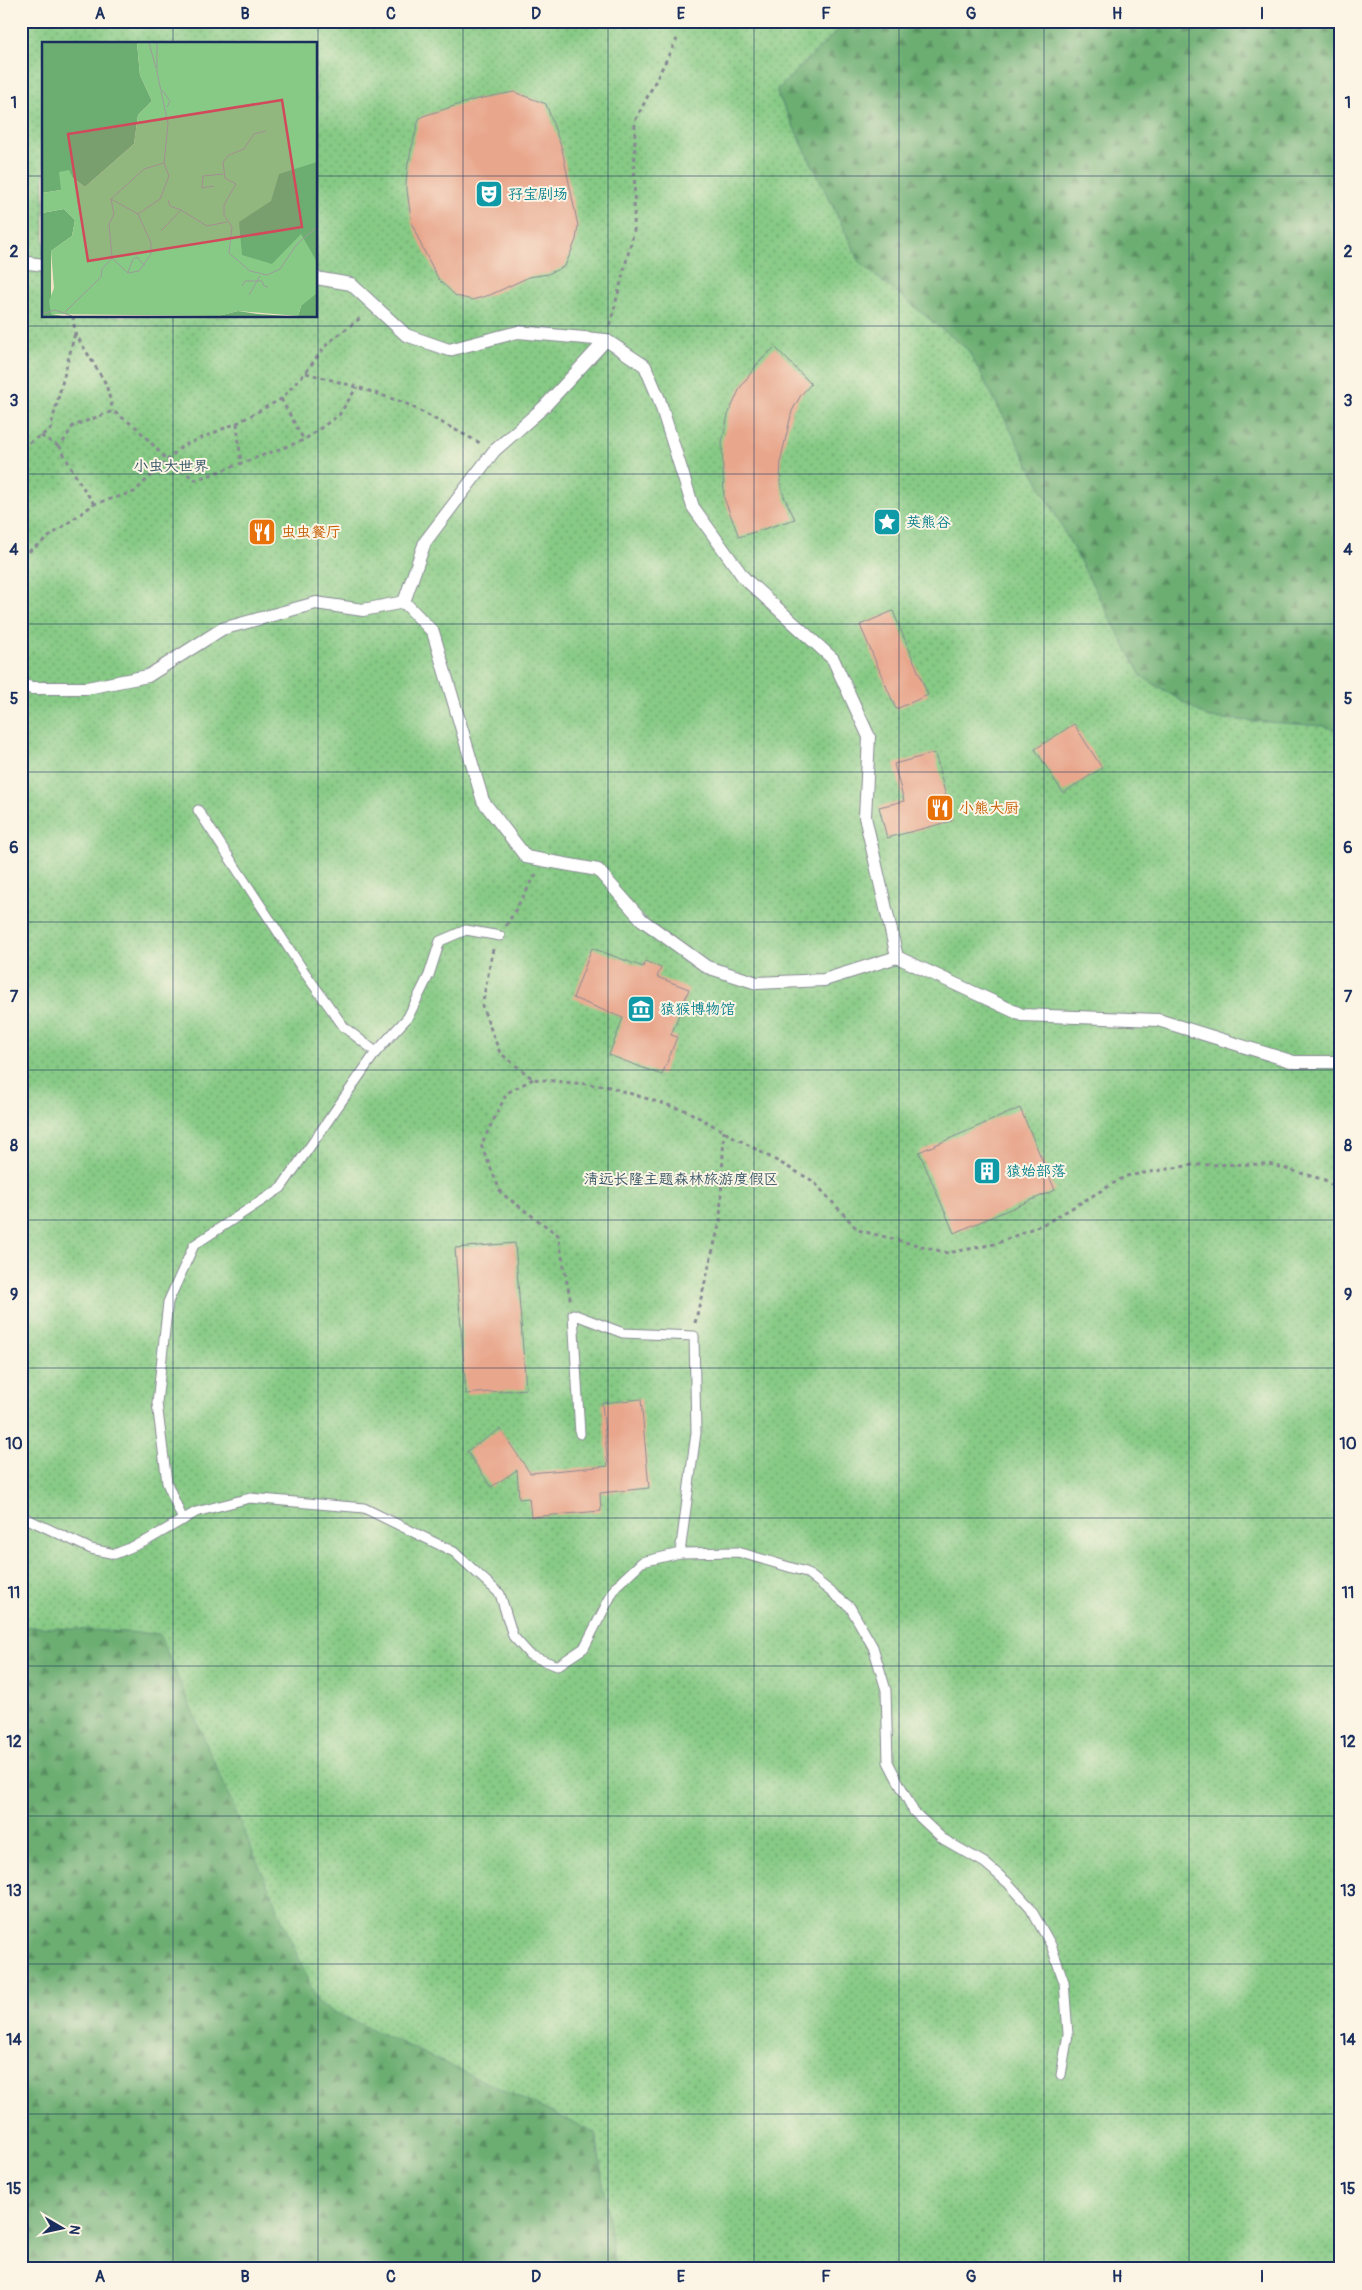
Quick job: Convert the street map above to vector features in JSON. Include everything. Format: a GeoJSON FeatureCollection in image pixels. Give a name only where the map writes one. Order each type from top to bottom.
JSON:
{"type":"FeatureCollection","features":[{"type":"Feature","properties":{"kind":"street"},"geometry":{"type":"LineString","coordinates":[[21,262],[42,265]]}},
{"type":"Feature","properties":{"kind":"street"},"geometry":{"type":"LineString","coordinates":[[318,278],[351,284],[406,335],[449,350],[518,332],[606,340],[645,366],[694,507],[744,578],[832,659],[870,737],[865,817],[897,958]]}},
{"type":"Feature","properties":{"kind":"street"},"geometry":{"type":"LineString","coordinates":[[404,602],[426,542],[494,451],[544,408],[606,340]]}},
{"type":"Feature","properties":{"kind":"street"},"geometry":{"type":"LineString","coordinates":[[21,685],[32,688],[87,688],[148,676],[222,629],[316,603],[363,610],[404,602]]}},
{"type":"Feature","properties":{"kind":"street"},"geometry":{"type":"LineString","coordinates":[[404,602],[433,632],[484,801],[526,857],[598,870],[642,920],[707,967],[756,983],[824,980],[897,958],[1022,1015],[1158,1020],[1294,1062],[1341,1062]]}},
{"type":"Feature","properties":{"kind":"lane"},"geometry":{"type":"LineString","coordinates":[[198,810],[305,973],[344,1027],[376,1052]]}},
{"type":"Feature","properties":{"kind":"lane"},"geometry":{"type":"LineString","coordinates":[[183,1520],[167,1483],[156,1403],[168,1302],[194,1245],[281,1188],[376,1052],[408,1017],[429,975],[440,941],[466,930],[500,936]]}},
{"type":"Feature","properties":{"kind":"lane"},"geometry":{"type":"LineString","coordinates":[[580,1434],[573,1314],[623,1333],[694,1336],[696,1433],[680,1553]]}},
{"type":"Feature","properties":{"kind":"lane"},"geometry":{"type":"LineString","coordinates":[[21,1516],[91,1549],[115,1554],[146,1541],[196,1512],[250,1498],[364,1508],[454,1552],[500,1594],[513,1636],[530,1655],[557,1666],[584,1648],[616,1586],[642,1562],[680,1553],[738,1552],[806,1572],[850,1607],[873,1647],[886,1690],[888,1762],[914,1812],[943,1839],[985,1863],[1008,1883],[1028,1906],[1051,1944],[1064,1982],[1068,2034],[1061,2076]]}},
{"type":"Feature","properties":{"kind":"path"},"geometry":{"type":"LineString","coordinates":[[606,340],[634,231],[636,121],[677,39]]}},
{"type":"Feature","properties":{"kind":"path"},"geometry":{"type":"LineString","coordinates":[[21,550],[28,552],[94,504],[134,492],[182,446],[237,423],[281,399],[305,373],[328,343],[375,306]]}},
{"type":"Feature","properties":{"kind":"path"},"geometry":{"type":"LineString","coordinates":[[21,443],[27,444],[50,430],[75,333],[73,318]]}},
{"type":"Feature","properties":{"kind":"path"},"geometry":{"type":"LineString","coordinates":[[75,333],[106,384],[112,411],[137,428],[167,460],[196,480],[304,440],[339,415],[357,387]]}},
{"type":"Feature","properties":{"kind":"path"},"geometry":{"type":"LineString","coordinates":[[305,373],[357,387],[405,403],[494,451]]}},
{"type":"Feature","properties":{"kind":"path"},"geometry":{"type":"LineString","coordinates":[[281,399],[304,440]]}},
{"type":"Feature","properties":{"kind":"path"},"geometry":{"type":"LineString","coordinates":[[60,447],[73,426],[112,411]]}},
{"type":"Feature","properties":{"kind":"path"},"geometry":{"type":"LineString","coordinates":[[237,423],[241,463]]}},
{"type":"Feature","properties":{"kind":"path"},"geometry":{"type":"LineString","coordinates":[[41,436],[60,447],[94,504]]}},
{"type":"Feature","properties":{"kind":"path"},"geometry":{"type":"LineString","coordinates":[[544,861],[494,947],[482,1006],[500,1053],[533,1079],[606,1086],[687,1111],[813,1181],[858,1230],[948,1253],[995,1244],[1048,1222],[1126,1176],[1192,1165],[1269,1164],[1324,1180],[1341,1192]]}},
{"type":"Feature","properties":{"kind":"path"},"geometry":{"type":"LineString","coordinates":[[533,1079],[507,1093],[481,1145],[501,1193],[558,1235],[573,1314]]}},
{"type":"Feature","properties":{"kind":"path"},"geometry":{"type":"LineString","coordinates":[[694,1336],[720,1221],[724,1131]]}},
{"type":"Feature","properties":{"kind":"green space","name":"清远长隆主题森林旅游度假区"},"geometry":{"type":"Polygon","coordinates":[[[21,21],[847,21],[776,91],[861,264],[968,350],[1141,676],[1209,718],[1324,726],[1341,732],[1341,2269],[615,2269],[596,2133],[319,2005],[159,1634],[21,1626],[21,21]]]}},
{"type":"Feature","properties":{"kind":"green space"},"geometry":{"type":"Polygon","coordinates":[[[847,21],[1341,21],[1341,732],[1324,726],[1209,718],[1141,676],[968,350],[861,264],[776,91],[847,21]]]}},
{"type":"Feature","properties":{"kind":"green space"},"geometry":{"type":"Polygon","coordinates":[[[21,713],[866,2269],[21,2269],[21,713]]]}},
{"type":"Feature","properties":{"kind":"building","name":"孖宝剧场"},"geometry":{"type":"Polygon","coordinates":[[[514,92],[546,104],[562,149],[578,226],[576,240],[565,266],[548,274],[529,277],[490,295],[472,300],[456,296],[439,280],[421,245],[412,224],[406,183],[408,163],[419,119],[423,116],[473,100],[514,92]]]}},
{"type":"Feature","properties":{"kind":"building"},"geometry":{"type":"Polygon","coordinates":[[[775,347],[811,384],[801,395],[792,411],[781,458],[780,483],[785,499],[795,519],[739,537],[724,498],[722,442],[728,415],[740,388],[758,363],[775,347]]]}},
{"type":"Feature","properties":{"kind":"building"},"geometry":{"type":"Polygon","coordinates":[[[893,611],[928,695],[896,709],[860,625],[893,611]]]}},
{"type":"Feature","properties":{"kind":"building"},"geometry":{"type":"Polygon","coordinates":[[[1074,724],[1102,768],[1063,793],[1035,749],[1074,724]]]}},
{"type":"Feature","properties":{"kind":"building"},"geometry":{"type":"Polygon","coordinates":[[[935,753],[952,821],[887,838],[879,807],[904,801],[894,764],[935,753]]]}},
{"type":"Feature","properties":{"kind":"building","name":"猿猴博物馆"},"geometry":{"type":"Polygon","coordinates":[[[592,948],[643,967],[645,961],[661,968],[657,977],[689,989],[671,1035],[677,1037],[662,1075],[609,1055],[623,1018],[573,998],[592,948]]]}},
{"type":"Feature","properties":{"kind":"building","name":"猿始部落"},"geometry":{"type":"Polygon","coordinates":[[[1020,1108],[1055,1190],[954,1233],[919,1152],[1020,1108]]]}},
{"type":"Feature","properties":{"kind":"building"},"geometry":{"type":"Polygon","coordinates":[[[515,1243],[526,1389],[466,1394],[455,1248],[515,1243]]]}},
{"type":"Feature","properties":{"kind":"building"},"geometry":{"type":"Polygon","coordinates":[[[641,1399],[649,1488],[600,1493],[601,1511],[531,1517],[529,1498],[519,1499],[517,1470],[491,1487],[467,1451],[500,1429],[530,1473],[608,1466],[602,1403],[641,1399]]]}},
{"type":"Feature","properties":{"kind":"place","name":"孖宝剧场"},"geometry":{"type":"Point","coordinates":[489,194]}},
{"type":"Feature","properties":{"kind":"place","name":"英熊谷"},"geometry":{"type":"Point","coordinates":[887,522]}},
{"type":"Feature","properties":{"kind":"place","name":"虫虫餐厅"},"geometry":{"type":"Point","coordinates":[262,532]}},
{"type":"Feature","properties":{"kind":"place","name":"小熊大厨"},"geometry":{"type":"Point","coordinates":[940,808]}},
{"type":"Feature","properties":{"kind":"place","name":"猿猴博物馆"},"geometry":{"type":"Point","coordinates":[641,1009]}},
{"type":"Feature","properties":{"kind":"place","name":"猿始部落"},"geometry":{"type":"Point","coordinates":[987,1171]}},
{"type":"Feature","properties":{"kind":"park label","name":"小虫大世界"},"geometry":{"type":"Point","coordinates":[171,466]}}]}
